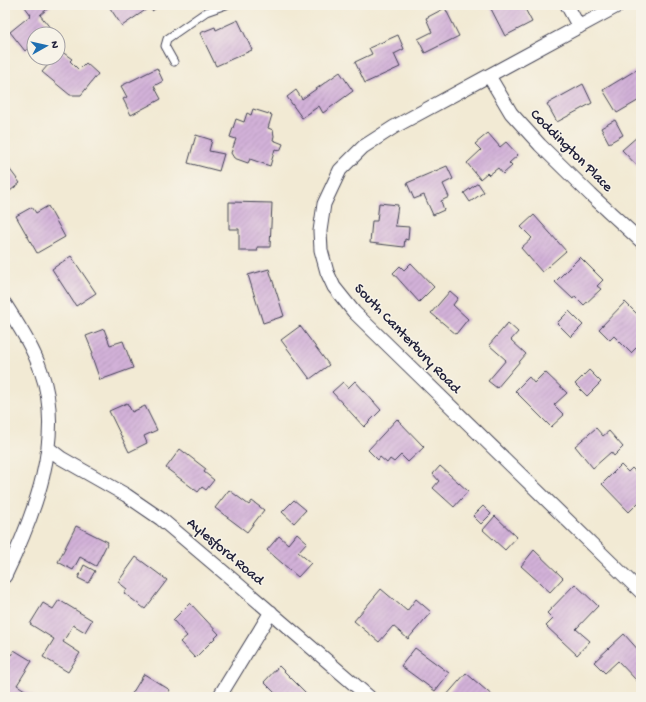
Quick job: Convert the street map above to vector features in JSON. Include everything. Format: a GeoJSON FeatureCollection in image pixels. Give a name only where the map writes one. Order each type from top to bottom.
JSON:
{"type":"FeatureCollection","features":[{"type":"Feature","properties":{"kind":"street"},"geometry":{"type":"LineString","coordinates":[[567,5],[579,27]]}},
{"type":"Feature","properties":{"kind":"street","name":"South Canterbury Road"},"geometry":{"type":"LineString","coordinates":[[619,5],[383,134],[363,147],[340,170],[324,204],[320,221],[321,250],[327,272],[334,287],[354,312],[641,592]]}},
{"type":"Feature","properties":{"kind":"street","name":"Coddington Place"},"geometry":{"type":"LineString","coordinates":[[489,76],[511,113],[540,145],[641,241]]}},
{"type":"Feature","properties":{"kind":"street"},"geometry":{"type":"LineString","coordinates":[[5,304],[35,357],[45,382],[50,430],[42,476],[32,511],[20,544],[5,576]]}},
{"type":"Feature","properties":{"kind":"street","name":"Aylesford Road"},"geometry":{"type":"LineString","coordinates":[[48,448],[61,458],[146,508],[204,554],[369,697]]}},
{"type":"Feature","properties":{"kind":"street"},"geometry":{"type":"LineString","coordinates":[[219,697],[271,612]]}},
{"type":"Feature","properties":{"kind":"lane"},"geometry":{"type":"LineString","coordinates":[[174,62],[165,46],[167,39],[206,12],[226,5]]}},
{"type":"Feature","properties":{"kind":"building"},"geometry":{"type":"Polygon","coordinates":[[[28,5],[52,5],[40,15],[49,26],[26,26],[25,51],[10,32],[31,15],[25,7],[28,5]]]}},
{"type":"Feature","properties":{"kind":"building"},"geometry":{"type":"Polygon","coordinates":[[[108,5],[161,5],[152,11],[150,7],[122,26],[108,5]]]}},
{"type":"Feature","properties":{"kind":"building"},"geometry":{"type":"Polygon","coordinates":[[[308,5],[326,5],[326,8],[308,5]]]}},
{"type":"Feature","properties":{"kind":"building"},"geometry":{"type":"Polygon","coordinates":[[[489,5],[523,5],[532,22],[505,36],[489,5]]]}},
{"type":"Feature","properties":{"kind":"building"},"geometry":{"type":"Polygon","coordinates":[[[445,8],[459,36],[425,53],[418,39],[432,32],[426,18],[445,8]]]}},
{"type":"Feature","properties":{"kind":"building"},"geometry":{"type":"Polygon","coordinates":[[[238,20],[252,50],[216,66],[200,33],[215,27],[216,30],[238,20]]]}},
{"type":"Feature","properties":{"kind":"building"},"geometry":{"type":"Polygon","coordinates":[[[398,35],[404,49],[394,54],[400,67],[365,83],[355,62],[372,54],[369,48],[398,35]]]}},
{"type":"Feature","properties":{"kind":"building"},"geometry":{"type":"Polygon","coordinates":[[[66,55],[72,59],[70,61],[79,70],[86,63],[98,74],[81,95],[70,95],[42,72],[47,66],[66,66],[66,55]]]}},
{"type":"Feature","properties":{"kind":"building"},"geometry":{"type":"Polygon","coordinates":[[[641,67],[641,99],[617,113],[603,90],[641,67]]]}},
{"type":"Feature","properties":{"kind":"building"},"geometry":{"type":"Polygon","coordinates":[[[157,68],[163,81],[154,86],[161,99],[131,115],[123,99],[127,97],[121,86],[157,68]]]}},
{"type":"Feature","properties":{"kind":"building"},"geometry":{"type":"Polygon","coordinates":[[[340,72],[353,91],[323,113],[319,106],[302,118],[287,97],[296,90],[302,99],[340,72]]]}},
{"type":"Feature","properties":{"kind":"building"},"geometry":{"type":"Polygon","coordinates":[[[583,84],[592,103],[557,122],[547,104],[583,84]]]}},
{"type":"Feature","properties":{"kind":"building"},"geometry":{"type":"Polygon","coordinates":[[[253,109],[272,115],[268,128],[273,130],[273,140],[283,144],[280,151],[275,149],[270,166],[250,159],[248,163],[234,158],[231,153],[236,139],[230,137],[236,119],[244,122],[247,113],[251,115],[253,109]]]}},
{"type":"Feature","properties":{"kind":"building"},"geometry":{"type":"Polygon","coordinates":[[[615,120],[623,135],[609,143],[601,128],[615,120]]]}},
{"type":"Feature","properties":{"kind":"building"},"geometry":{"type":"Polygon","coordinates":[[[488,133],[500,147],[506,142],[518,155],[509,163],[512,166],[503,174],[498,168],[489,175],[487,173],[480,179],[467,163],[481,150],[475,144],[488,133]]]}},
{"type":"Feature","properties":{"kind":"building"},"geometry":{"type":"Polygon","coordinates":[[[196,135],[212,140],[209,151],[224,154],[219,171],[188,163],[196,135]]]}},
{"type":"Feature","properties":{"kind":"building"},"geometry":{"type":"Polygon","coordinates":[[[638,136],[641,139],[641,170],[622,150],[638,136]]]}},
{"type":"Feature","properties":{"kind":"building"},"geometry":{"type":"Polygon","coordinates":[[[5,163],[20,183],[5,195],[5,163]]]}},
{"type":"Feature","properties":{"kind":"building"},"geometry":{"type":"Polygon","coordinates":[[[447,166],[453,179],[443,184],[449,197],[441,201],[444,210],[433,215],[424,195],[414,199],[407,183],[447,166]]]}},
{"type":"Feature","properties":{"kind":"building"},"geometry":{"type":"Polygon","coordinates":[[[478,183],[484,192],[470,202],[464,193],[478,183]]]}},
{"type":"Feature","properties":{"kind":"building"},"geometry":{"type":"Polygon","coordinates":[[[229,202],[272,203],[270,247],[257,247],[258,251],[239,251],[239,229],[229,229],[229,202]]]}},
{"type":"Feature","properties":{"kind":"building"},"geometry":{"type":"Polygon","coordinates":[[[379,203],[398,205],[395,226],[409,227],[408,240],[405,239],[404,247],[370,243],[372,221],[377,221],[379,203]]]}},
{"type":"Feature","properties":{"kind":"building"},"geometry":{"type":"Polygon","coordinates":[[[48,206],[65,237],[37,253],[16,216],[32,207],[36,213],[48,206]]]}},
{"type":"Feature","properties":{"kind":"building"},"geometry":{"type":"Polygon","coordinates":[[[534,215],[566,251],[542,272],[521,248],[532,238],[521,227],[534,215]]]}},
{"type":"Feature","properties":{"kind":"building"},"geometry":{"type":"Polygon","coordinates":[[[71,256],[96,293],[76,306],[52,269],[71,256]]]}},
{"type":"Feature","properties":{"kind":"building"},"geometry":{"type":"Polygon","coordinates":[[[580,257],[603,280],[597,286],[601,289],[584,305],[575,296],[573,299],[555,282],[580,257]]]}},
{"type":"Feature","properties":{"kind":"building"},"geometry":{"type":"Polygon","coordinates":[[[411,263],[434,287],[419,302],[393,273],[400,266],[404,270],[411,263]]]}},
{"type":"Feature","properties":{"kind":"building"},"geometry":{"type":"Polygon","coordinates":[[[269,269],[284,316],[263,323],[248,275],[269,269]]]}},
{"type":"Feature","properties":{"kind":"building"},"geometry":{"type":"Polygon","coordinates":[[[450,291],[458,298],[453,305],[468,319],[456,334],[431,313],[450,291]]]}},
{"type":"Feature","properties":{"kind":"building"},"geometry":{"type":"Polygon","coordinates":[[[625,302],[641,318],[641,343],[631,353],[614,336],[610,340],[599,329],[625,302]]]}},
{"type":"Feature","properties":{"kind":"building"},"geometry":{"type":"Polygon","coordinates":[[[569,311],[583,325],[571,337],[557,323],[569,311]]]}},
{"type":"Feature","properties":{"kind":"building"},"geometry":{"type":"Polygon","coordinates":[[[508,323],[518,332],[511,340],[526,354],[497,388],[488,381],[506,360],[489,345],[508,323]]]}},
{"type":"Feature","properties":{"kind":"building"},"geometry":{"type":"Polygon","coordinates":[[[300,326],[329,365],[310,379],[281,340],[300,326]]]}},
{"type":"Feature","properties":{"kind":"building"},"geometry":{"type":"Polygon","coordinates":[[[104,329],[110,345],[123,341],[133,368],[100,380],[91,354],[93,353],[86,336],[104,329]]]}},
{"type":"Feature","properties":{"kind":"building"},"geometry":{"type":"Polygon","coordinates":[[[589,370],[601,382],[587,396],[575,384],[589,370]]]}},
{"type":"Feature","properties":{"kind":"building"},"geometry":{"type":"Polygon","coordinates":[[[545,372],[567,393],[554,405],[564,415],[551,427],[515,391],[529,377],[534,383],[545,372]]]}},
{"type":"Feature","properties":{"kind":"building"},"geometry":{"type":"Polygon","coordinates":[[[355,381],[381,410],[364,427],[332,392],[343,382],[348,388],[355,381]]]}},
{"type":"Feature","properties":{"kind":"building"},"geometry":{"type":"Polygon","coordinates":[[[127,403],[132,412],[145,406],[157,430],[144,436],[147,443],[129,452],[109,411],[127,403]]]}},
{"type":"Feature","properties":{"kind":"building"},"geometry":{"type":"Polygon","coordinates":[[[397,419],[424,447],[408,462],[401,455],[394,462],[390,459],[387,463],[380,457],[378,460],[368,450],[397,419]]]}},
{"type":"Feature","properties":{"kind":"building"},"geometry":{"type":"Polygon","coordinates":[[[596,428],[603,436],[609,431],[623,447],[614,456],[611,452],[593,468],[575,446],[596,428]]]}},
{"type":"Feature","properties":{"kind":"building"},"geometry":{"type":"Polygon","coordinates":[[[180,449],[206,469],[204,472],[214,480],[206,490],[202,487],[198,492],[166,468],[180,449]]]}},
{"type":"Feature","properties":{"kind":"building"},"geometry":{"type":"Polygon","coordinates":[[[621,465],[628,472],[632,468],[641,477],[641,500],[629,512],[602,484],[621,465]]]}},
{"type":"Feature","properties":{"kind":"building"},"geometry":{"type":"Polygon","coordinates":[[[440,466],[468,491],[454,507],[433,488],[439,481],[433,474],[440,466]]]}},
{"type":"Feature","properties":{"kind":"building"},"geometry":{"type":"Polygon","coordinates":[[[229,490],[249,505],[252,501],[264,510],[247,532],[215,508],[229,490]]]}},
{"type":"Feature","properties":{"kind":"building"},"geometry":{"type":"Polygon","coordinates":[[[294,500],[306,510],[294,523],[282,512],[294,500]]]}},
{"type":"Feature","properties":{"kind":"building"},"geometry":{"type":"Polygon","coordinates":[[[483,506],[491,514],[481,524],[473,516],[483,506]]]}},
{"type":"Feature","properties":{"kind":"building"},"geometry":{"type":"Polygon","coordinates":[[[495,516],[517,537],[505,550],[483,530],[495,516]]]}},
{"type":"Feature","properties":{"kind":"building"},"geometry":{"type":"Polygon","coordinates":[[[76,526],[108,542],[96,566],[80,557],[73,570],[58,562],[76,526]]]}},
{"type":"Feature","properties":{"kind":"building"},"geometry":{"type":"Polygon","coordinates":[[[297,533],[307,542],[298,552],[311,563],[298,577],[267,550],[279,536],[288,544],[297,533]]]}},
{"type":"Feature","properties":{"kind":"building"},"geometry":{"type":"Polygon","coordinates":[[[534,550],[563,578],[550,592],[521,566],[534,550]]]}},
{"type":"Feature","properties":{"kind":"building"},"geometry":{"type":"Polygon","coordinates":[[[136,557],[167,580],[145,609],[124,593],[127,589],[118,582],[136,557]]]}},
{"type":"Feature","properties":{"kind":"building"},"geometry":{"type":"Polygon","coordinates":[[[84,565],[95,571],[88,583],[78,578],[84,565]]]}},
{"type":"Feature","properties":{"kind":"building"},"geometry":{"type":"Polygon","coordinates":[[[575,584],[598,606],[576,629],[590,641],[577,655],[546,626],[553,619],[547,613],[575,584]]]}},
{"type":"Feature","properties":{"kind":"building"},"geometry":{"type":"Polygon","coordinates":[[[381,589],[407,611],[416,599],[431,612],[408,639],[393,626],[379,642],[354,621],[381,589]]]}},
{"type":"Feature","properties":{"kind":"building"},"geometry":{"type":"Polygon","coordinates":[[[59,600],[92,620],[85,632],[73,625],[63,642],[80,653],[68,672],[43,657],[54,639],[30,624],[43,603],[53,609],[59,600]]]}},
{"type":"Feature","properties":{"kind":"building"},"geometry":{"type":"Polygon","coordinates":[[[190,603],[219,634],[195,658],[180,642],[187,636],[173,620],[190,603]]]}},
{"type":"Feature","properties":{"kind":"building"},"geometry":{"type":"Polygon","coordinates":[[[624,634],[641,653],[641,678],[637,681],[618,661],[605,673],[594,662],[624,634]]]}},
{"type":"Feature","properties":{"kind":"building"},"geometry":{"type":"Polygon","coordinates":[[[415,648],[449,673],[435,691],[401,666],[415,648]]]}},
{"type":"Feature","properties":{"kind":"building"},"geometry":{"type":"Polygon","coordinates":[[[14,650],[32,661],[17,685],[36,697],[5,697],[5,666],[14,650]]]}},
{"type":"Feature","properties":{"kind":"building"},"geometry":{"type":"Polygon","coordinates":[[[279,666],[310,697],[279,697],[264,682],[279,666]]]}},
{"type":"Feature","properties":{"kind":"building"},"geometry":{"type":"Polygon","coordinates":[[[466,673],[494,697],[445,697],[466,673]]]}},
{"type":"Feature","properties":{"kind":"building"},"geometry":{"type":"Polygon","coordinates":[[[144,674],[170,690],[165,697],[130,697],[144,674]]]}}]}
